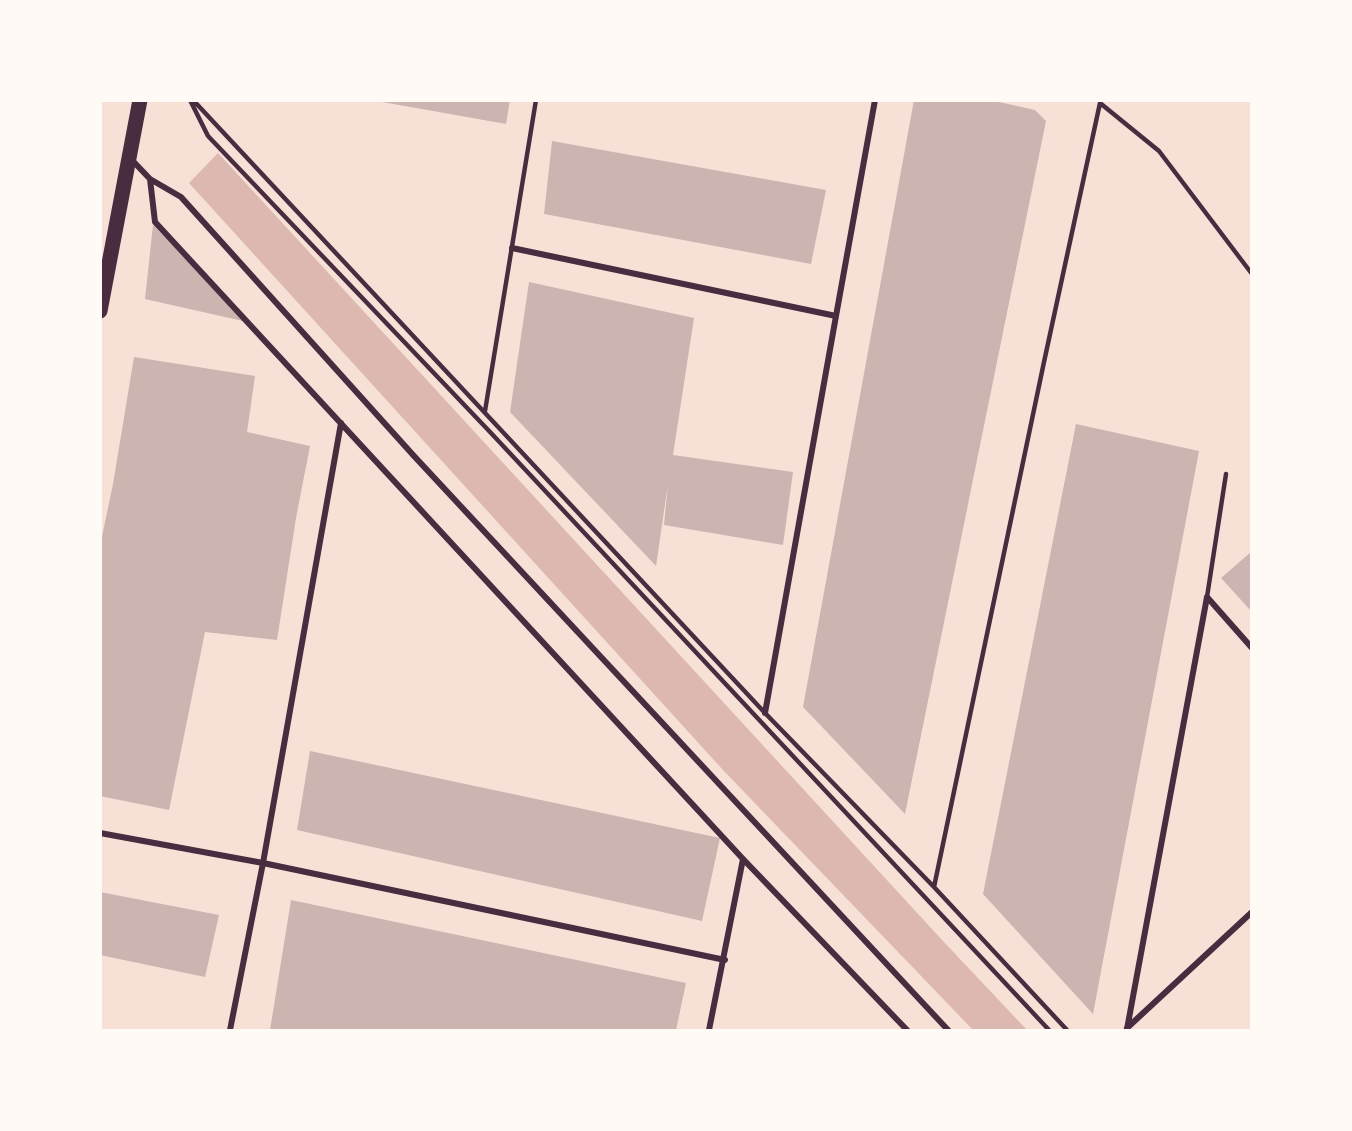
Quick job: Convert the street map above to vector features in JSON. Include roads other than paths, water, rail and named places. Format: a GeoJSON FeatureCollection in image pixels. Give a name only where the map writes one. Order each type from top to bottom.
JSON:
{"type":"FeatureCollection","features":[{"type":"Feature","properties":{"kind":"main road"},"geometry":{"type":"LineString","coordinates":[[100,311],[140,100]]}},
{"type":"Feature","properties":{"kind":"street"},"geometry":{"type":"LineString","coordinates":[[765,713],[875,100]]}},
{"type":"Feature","properties":{"kind":"street"},"geometry":{"type":"LineString","coordinates":[[130,158],[150,178],[181,197],[414,456],[948,1030]]}},
{"type":"Feature","properties":{"kind":"street"},"geometry":{"type":"LineString","coordinates":[[150,178],[155,222],[743,859],[907,1030]]}},
{"type":"Feature","properties":{"kind":"street"},"geometry":{"type":"LineString","coordinates":[[512,248],[836,316]]}},
{"type":"Feature","properties":{"kind":"street"},"geometry":{"type":"LineString","coordinates":[[230,1030],[263,863],[341,423]]}},
{"type":"Feature","properties":{"kind":"street"},"geometry":{"type":"LineString","coordinates":[[1207,597],[1251,648]]}},
{"type":"Feature","properties":{"kind":"street"},"geometry":{"type":"LineString","coordinates":[[1126,1030],[1207,597]]}},
{"type":"Feature","properties":{"kind":"street"},"geometry":{"type":"LineString","coordinates":[[100,833],[263,863],[725,960]]}},
{"type":"Feature","properties":{"kind":"street"},"geometry":{"type":"LineString","coordinates":[[709,1030],[725,960],[743,859]]}},
{"type":"Feature","properties":{"kind":"street"},"geometry":{"type":"LineString","coordinates":[[1126,1030],[1251,912]]}},
{"type":"Feature","properties":{"kind":"lane"},"geometry":{"type":"LineString","coordinates":[[192,100],[765,713],[934,887],[1068,1030]]}},
{"type":"Feature","properties":{"kind":"lane"},"geometry":{"type":"LineString","coordinates":[[192,100],[208,136],[491,433],[1049,1030]]}},
{"type":"Feature","properties":{"kind":"lane"},"geometry":{"type":"LineString","coordinates":[[485,411],[536,100]]}},
{"type":"Feature","properties":{"kind":"lane"},"geometry":{"type":"LineString","coordinates":[[934,887],[1100,101],[1159,151],[1251,274]]}},
{"type":"Feature","properties":{"kind":"lane"},"geometry":{"type":"LineString","coordinates":[[1207,597],[1226,474]]}}]}
